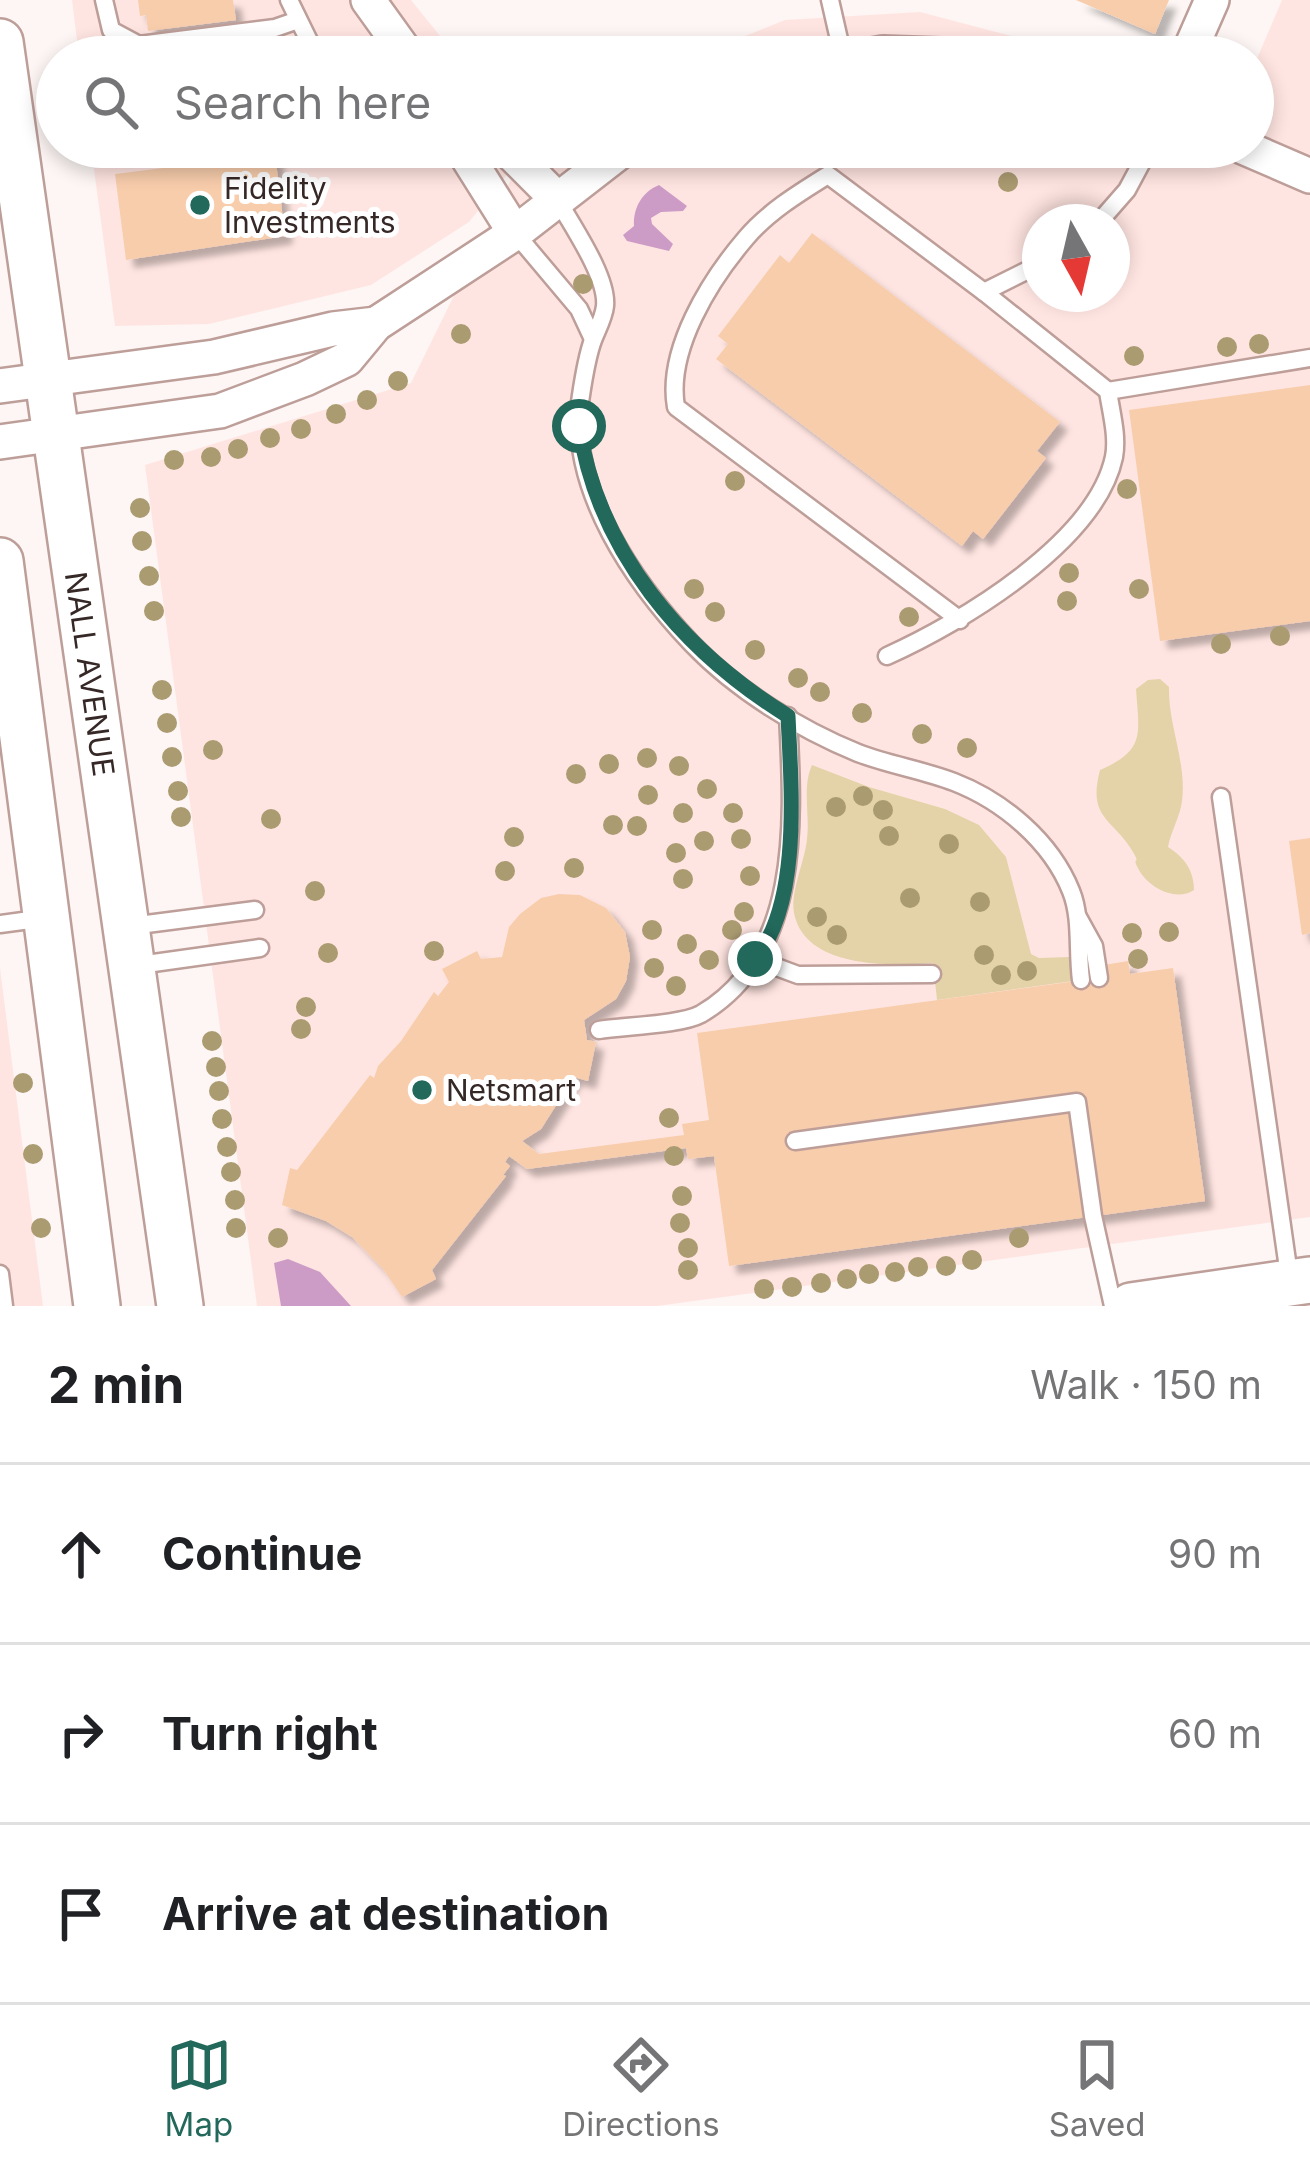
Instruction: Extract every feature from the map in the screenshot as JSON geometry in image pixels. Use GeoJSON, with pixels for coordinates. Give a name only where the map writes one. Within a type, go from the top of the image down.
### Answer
{"type":"FeatureCollection","features":[{"type":"Feature","properties":{"kind":"main road","name":"NALL AVENUE"},"geometry":{"type":"LineString","coordinates":[[0,42],[180,1306]]}},
{"type":"Feature","properties":{"kind":"main road"},"geometry":{"type":"LineString","coordinates":[[0,561],[97,1306]]}},
{"type":"Feature","properties":{"kind":"main road"},"geometry":{"type":"LineString","coordinates":[[1131,1306],[1300,1282]]}},
{"type":"Feature","properties":{"kind":"street"},"geometry":{"type":"LineString","coordinates":[[368,0],[394,36]]}},
{"type":"Feature","properties":{"kind":"street"},"geometry":{"type":"LineString","coordinates":[[1196,36],[1212,0]]}},
{"type":"Feature","properties":{"kind":"street"},"geometry":{"type":"LineString","coordinates":[[1274,160],[1310,176]]}},
{"type":"Feature","properties":{"kind":"street"},"geometry":{"type":"LineString","coordinates":[[474,168],[515,233]]}},
{"type":"Feature","properties":{"kind":"street"},"geometry":{"type":"LineString","coordinates":[[526,168],[557,199]]}},
{"type":"Feature","properties":{"kind":"street"},"geometry":{"type":"LineString","coordinates":[[0,442],[220,411],[264,398],[347,359],[376,324],[515,233],[598,168]]}},
{"type":"Feature","properties":{"kind":"street"},"geometry":{"type":"LineString","coordinates":[[0,386],[214,358],[333,329],[376,324]]}},
{"type":"Feature","properties":{"kind":"lane"},"geometry":{"type":"LineString","coordinates":[[104,0],[111,31],[118,36]]}},
{"type":"Feature","properties":{"kind":"lane"},"geometry":{"type":"LineString","coordinates":[[289,0],[306,36]]}},
{"type":"Feature","properties":{"kind":"lane"},"geometry":{"type":"LineString","coordinates":[[830,0],[838,36]]}},
{"type":"Feature","properties":{"kind":"lane"},"geometry":{"type":"LineString","coordinates":[[211,36],[275,28],[298,20]]}},
{"type":"Feature","properties":{"kind":"lane"},"geometry":{"type":"LineString","coordinates":[[1115,204],[1138,168]]}},
{"type":"Feature","properties":{"kind":"lane"},"geometry":{"type":"LineString","coordinates":[[886,656],[960,620],[1033,568],[1093,505],[1115,452],[1108,391],[828,175],[772,214],[724,267],[688,333],[673,389],[676,407],[960,620]]}},
{"type":"Feature","properties":{"kind":"lane"},"geometry":{"type":"LineString","coordinates":[[557,199],[590,259],[606,304],[593,339],[579,426],[594,493],[616,544],[692,644],[730,679],[857,752],[956,782],[987,798],[1041,842],[1072,892],[1078,917],[1094,946],[1090,979]]}},
{"type":"Feature","properties":{"kind":"lane"},"geometry":{"type":"LineString","coordinates":[[515,233],[578,309],[593,339]]}},
{"type":"Feature","properties":{"kind":"lane"},"geometry":{"type":"LineString","coordinates":[[984,292],[1022,274]]}},
{"type":"Feature","properties":{"kind":"lane"},"geometry":{"type":"LineString","coordinates":[[1108,391],[1310,358]]}},
{"type":"Feature","properties":{"kind":"lane"},"geometry":{"type":"LineString","coordinates":[[599,1030],[698,1016],[734,986],[755,959],[779,907],[793,824],[788,716]]}},
{"type":"Feature","properties":{"kind":"lane"},"geometry":{"type":"LineString","coordinates":[[1221,797],[1300,1282]]}},
{"type":"Feature","properties":{"kind":"lane"},"geometry":{"type":"LineString","coordinates":[[128,947],[255,910]]}},
{"type":"Feature","properties":{"kind":"lane"},"geometry":{"type":"LineString","coordinates":[[0,924],[46,918]]}},
{"type":"Feature","properties":{"kind":"lane"},"geometry":{"type":"LineString","coordinates":[[128,947],[260,948]]}},
{"type":"Feature","properties":{"kind":"lane"},"geometry":{"type":"LineString","coordinates":[[755,959],[798,975],[932,974]]}},
{"type":"Feature","properties":{"kind":"lane"},"geometry":{"type":"LineString","coordinates":[[795,1141],[1077,1102],[1093,1216],[1113,1306]]}},
{"type":"Feature","properties":{"kind":"lane"},"geometry":{"type":"LineString","coordinates":[[0,1274],[4,1306]]}},
{"type":"Feature","properties":{"kind":"shaded area"},"geometry":{"type":"Polygon","coordinates":[[[72,0],[411,0],[440,36],[76,36],[72,0]]]}},
{"type":"Feature","properties":{"kind":"shaded area"},"geometry":{"type":"Polygon","coordinates":[[[1282,0],[1310,0],[1310,1217],[657,1306],[257,1306],[145,465],[411,383],[517,168],[1274,168],[1274,36],[1267,36],[1282,0]]]}},
{"type":"Feature","properties":{"kind":"shaded area"},"geometry":{"type":"Polygon","coordinates":[[[920,12],[1011,36],[745,36],[785,20],[920,12]]]}},
{"type":"Feature","properties":{"kind":"shaded area"},"geometry":{"type":"Polygon","coordinates":[[[94,168],[512,168],[469,222],[371,285],[209,324],[115,326],[94,168]]]}},
{"type":"Feature","properties":{"kind":"shaded area"},"geometry":{"type":"Polygon","coordinates":[[[659,185],[687,206],[651,218],[673,244],[669,251],[627,241],[623,235],[634,226],[643,196],[659,185]]]}},
{"type":"Feature","properties":{"kind":"shaded area"},"geometry":{"type":"Polygon","coordinates":[[[1160,679],[1169,687],[1183,787],[1168,847],[1187,865],[1194,883],[1194,890],[1179,894],[1164,891],[1143,877],[1133,852],[1104,817],[1097,799],[1100,770],[1125,755],[1136,739],[1136,689],[1148,680],[1160,679]]]}},
{"type":"Feature","properties":{"kind":"shaded area"},"geometry":{"type":"Polygon","coordinates":[[[812,765],[979,825],[1006,857],[1031,954],[1069,957],[1073,981],[937,1000],[933,963],[852,960],[814,945],[801,931],[793,905],[807,839],[807,782],[812,765]]]}},
{"type":"Feature","properties":{"kind":"shaded area"},"geometry":{"type":"Polygon","coordinates":[[[0,968],[43,1306],[0,1306],[0,968]]]}},
{"type":"Feature","properties":{"kind":"shaded area"},"geometry":{"type":"Polygon","coordinates":[[[288,1259],[320,1272],[351,1306],[281,1306],[274,1263],[288,1259]]]}},
{"type":"Feature","properties":{"kind":"building"},"geometry":{"type":"Polygon","coordinates":[[[138,0],[233,0],[236,20],[148,31],[138,0]]]}},
{"type":"Feature","properties":{"kind":"building"},"geometry":{"type":"Polygon","coordinates":[[[1076,0],[1169,0],[1155,34],[1076,0]]]}},
{"type":"Feature","properties":{"kind":"building","name":"Fidelity Investments"},"geometry":{"type":"Polygon","coordinates":[[[163,168],[277,168],[285,236],[126,260],[115,174],[163,168]]]}},
{"type":"Feature","properties":{"kind":"building"},"geometry":{"type":"Polygon","coordinates":[[[812,233],[1060,422],[1037,451],[1046,458],[983,539],[973,531],[962,546],[716,359],[728,344],[718,336],[780,255],[789,263],[812,233]]]}},
{"type":"Feature","properties":{"kind":"building"},"geometry":{"type":"Polygon","coordinates":[[[1310,385],[1310,621],[1160,641],[1129,410],[1310,385]]]}},
{"type":"Feature","properties":{"kind":"building"},"geometry":{"type":"Polygon","coordinates":[[[1310,838],[1310,933],[1302,935],[1289,841],[1310,838]]]}},
{"type":"Feature","properties":{"kind":"building"},"geometry":{"type":"Polygon","coordinates":[[[580,895],[606,908],[625,932],[630,957],[626,981],[616,999],[584,1020],[587,1040],[596,1042],[588,1081],[574,1077],[541,1129],[522,1141],[539,1154],[684,1135],[682,1124],[709,1120],[697,1033],[1105,977],[1104,965],[1128,961],[1130,974],[1173,968],[1205,1201],[729,1266],[714,1156],[688,1159],[686,1148],[527,1169],[509,1156],[506,1176],[432,1270],[436,1279],[402,1297],[352,1237],[326,1221],[282,1205],[290,1168],[297,1170],[370,1075],[374,1078],[434,992],[438,996],[449,982],[442,969],[477,951],[481,959],[502,957],[509,927],[520,914],[541,898],[580,895]]]}},
{"type":"Feature","properties":{"kind":"place","name":"Fidelity Investments"},"geometry":{"type":"Point","coordinates":[200,205]}},
{"type":"Feature","properties":{"kind":"place","name":"Netsmart"},"geometry":{"type":"Point","coordinates":[422,1090]}},
{"type":"Feature","properties":{"kind":"route"},"geometry":{"type":"LineString","coordinates":[[579,426],[594,493],[616,544],[660,606],[730,679],[788,716],[793,824],[779,907],[755,959]]}}]}
